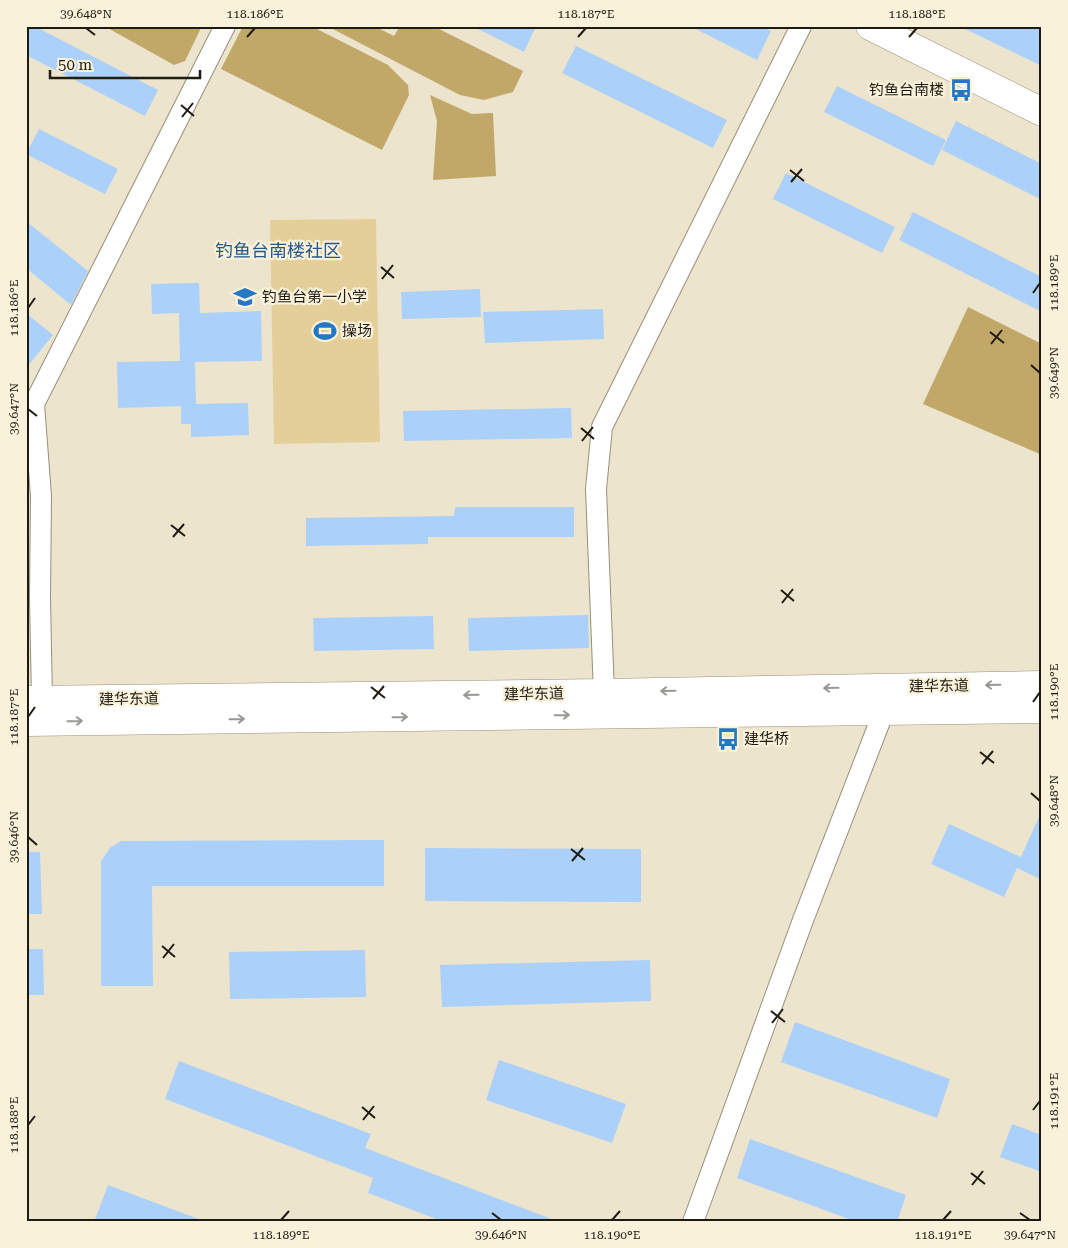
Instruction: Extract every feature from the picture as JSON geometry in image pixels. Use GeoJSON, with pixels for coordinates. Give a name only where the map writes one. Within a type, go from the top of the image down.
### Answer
{"type":"FeatureCollection","features":[{"type":"Feature","properties":{"kind":"main road"},"geometry":{"type":"LineString","coordinates":[[870,26],[1042,112]]}},
{"type":"Feature","properties":{"kind":"main road","name":"建华东道"},"geometry":{"type":"LineString","coordinates":[[34,700],[1042,685]]}},
{"type":"Feature","properties":{"kind":"main road","name":"建华东道"},"geometry":{"type":"LineString","coordinates":[[26,722],[1042,710]]}},
{"type":"Feature","properties":{"kind":"street"},"geometry":{"type":"LineString","coordinates":[[34,700],[40,598],[41,496],[34,404],[225,26]]}},
{"type":"Feature","properties":{"kind":"street"},"geometry":{"type":"LineString","coordinates":[[604,693],[596,489],[602,427],[801,26]]}},
{"type":"Feature","properties":{"kind":"street"},"geometry":{"type":"LineString","coordinates":[[693,1222],[803,920],[884,711],[901,686]]}},
{"type":"Feature","properties":{"kind":"shaded area"},"geometry":{"type":"Polygon","coordinates":[[[104,26],[202,26],[185,61],[174,65],[104,26]]]}},
{"type":"Feature","properties":{"kind":"shaded area"},"geometry":{"type":"Polygon","coordinates":[[[243,26],[311,26],[388,65],[408,85],[409,95],[382,150],[221,69],[243,26]]]}},
{"type":"Feature","properties":{"kind":"shaded area"},"geometry":{"type":"Polygon","coordinates":[[[327,26],[374,26],[394,36],[400,26],[433,26],[523,71],[513,92],[484,100],[460,95],[327,26]]]}},
{"type":"Feature","properties":{"kind":"shaded area"},"geometry":{"type":"Polygon","coordinates":[[[430,95],[472,114],[493,113],[496,176],[433,180],[437,121],[430,95]]]}},
{"type":"Feature","properties":{"kind":"shaded area","name":"操场"},"geometry":{"type":"Polygon","coordinates":[[[376,219],[380,442],[274,444],[270,220],[376,219]]]}},
{"type":"Feature","properties":{"kind":"shaded area"},"geometry":{"type":"Polygon","coordinates":[[[968,307],[1042,344],[1042,455],[923,404],[968,307]]]}},
{"type":"Feature","properties":{"kind":"building"},"geometry":{"type":"Polygon","coordinates":[[[26,26],[34,26],[158,90],[145,116],[26,55],[26,26]]]}},
{"type":"Feature","properties":{"kind":"building"},"geometry":{"type":"Polygon","coordinates":[[[472,26],[536,26],[524,52],[472,26]]]}},
{"type":"Feature","properties":{"kind":"building"},"geometry":{"type":"Polygon","coordinates":[[[690,26],[761,26],[771,31],[757,60],[690,26]]]}},
{"type":"Feature","properties":{"kind":"building"},"geometry":{"type":"Polygon","coordinates":[[[959,26],[1042,26],[1042,66],[959,26]]]}},
{"type":"Feature","properties":{"kind":"building"},"geometry":{"type":"Polygon","coordinates":[[[576,46],[727,120],[713,148],[562,73],[576,46]]]}},
{"type":"Feature","properties":{"kind":"building"},"geometry":{"type":"Polygon","coordinates":[[[837,86],[946,140],[933,166],[824,112],[837,86]]]}},
{"type":"Feature","properties":{"kind":"building"},"geometry":{"type":"Polygon","coordinates":[[[956,121],[1042,164],[1042,200],[942,150],[956,121]]]}},
{"type":"Feature","properties":{"kind":"building"},"geometry":{"type":"Polygon","coordinates":[[[39,129],[118,169],[105,194],[26,154],[39,129]]]}},
{"type":"Feature","properties":{"kind":"building"},"geometry":{"type":"Polygon","coordinates":[[[786,173],[895,227],[882,253],[773,199],[786,173]]]}},
{"type":"Feature","properties":{"kind":"building"},"geometry":{"type":"Polygon","coordinates":[[[913,212],[1042,277],[1042,312],[899,240],[913,212]]]}},
{"type":"Feature","properties":{"kind":"building"},"geometry":{"type":"Polygon","coordinates":[[[26,221],[88,271],[71,305],[26,268],[26,221]]]}},
{"type":"Feature","properties":{"kind":"building"},"geometry":{"type":"Polygon","coordinates":[[[199,283],[200,313],[261,311],[262,361],[195,362],[196,404],[248,403],[249,435],[191,437],[191,424],[181,424],[181,406],[118,408],[117,362],[180,361],[179,313],[152,314],[151,284],[199,283]]]}},
{"type":"Feature","properties":{"kind":"building"},"geometry":{"type":"Polygon","coordinates":[[[480,289],[481,317],[402,319],[401,292],[480,289]]]}},
{"type":"Feature","properties":{"kind":"building"},"geometry":{"type":"Polygon","coordinates":[[[603,309],[604,339],[485,343],[483,312],[603,309]]]}},
{"type":"Feature","properties":{"kind":"building"},"geometry":{"type":"Polygon","coordinates":[[[26,313],[53,335],[26,368],[26,313]]]}},
{"type":"Feature","properties":{"kind":"building"},"geometry":{"type":"Polygon","coordinates":[[[571,408],[572,438],[404,441],[403,411],[571,408]]]}},
{"type":"Feature","properties":{"kind":"building"},"geometry":{"type":"Polygon","coordinates":[[[455,507],[574,507],[574,537],[428,537],[428,544],[306,546],[306,518],[454,516],[455,507]]]}},
{"type":"Feature","properties":{"kind":"building"},"geometry":{"type":"Polygon","coordinates":[[[588,615],[589,648],[469,651],[468,618],[588,615]]]}},
{"type":"Feature","properties":{"kind":"building"},"geometry":{"type":"Polygon","coordinates":[[[433,616],[434,649],[314,651],[313,618],[433,616]]]}},
{"type":"Feature","properties":{"kind":"building"},"geometry":{"type":"Polygon","coordinates":[[[1042,810],[1042,880],[1017,868],[1004,897],[931,864],[949,824],[1021,857],[1042,810]]]}},
{"type":"Feature","properties":{"kind":"building"},"geometry":{"type":"Polygon","coordinates":[[[384,840],[384,886],[152,886],[153,986],[101,986],[101,861],[110,848],[121,841],[384,840]]]}},
{"type":"Feature","properties":{"kind":"building"},"geometry":{"type":"Polygon","coordinates":[[[425,848],[641,849],[641,902],[425,901],[425,848]]]}},
{"type":"Feature","properties":{"kind":"building"},"geometry":{"type":"Polygon","coordinates":[[[26,852],[40,852],[42,914],[26,914],[26,852]]]}},
{"type":"Feature","properties":{"kind":"building"},"geometry":{"type":"Polygon","coordinates":[[[26,949],[43,949],[44,995],[26,995],[26,949]]]}},
{"type":"Feature","properties":{"kind":"building"},"geometry":{"type":"Polygon","coordinates":[[[365,950],[366,997],[230,999],[229,952],[365,950]]]}},
{"type":"Feature","properties":{"kind":"building"},"geometry":{"type":"Polygon","coordinates":[[[650,960],[651,1001],[442,1007],[440,965],[650,960]]]}},
{"type":"Feature","properties":{"kind":"building"},"geometry":{"type":"Polygon","coordinates":[[[795,1022],[950,1079],[937,1118],[781,1062],[795,1022]]]}},
{"type":"Feature","properties":{"kind":"building"},"geometry":{"type":"Polygon","coordinates":[[[499,1060],[626,1104],[612,1143],[486,1100],[499,1060]]]}},
{"type":"Feature","properties":{"kind":"building"},"geometry":{"type":"Polygon","coordinates":[[[179,1061],[371,1134],[365,1148],[554,1220],[554,1222],[444,1222],[368,1193],[373,1178],[165,1099],[179,1061]]]}},
{"type":"Feature","properties":{"kind":"building"},"geometry":{"type":"Polygon","coordinates":[[[1012,1124],[1042,1135],[1042,1172],[1000,1157],[1012,1124]]]}},
{"type":"Feature","properties":{"kind":"building"},"geometry":{"type":"Polygon","coordinates":[[[750,1139],[906,1195],[897,1222],[857,1222],[737,1178],[750,1139]]]}},
{"type":"Feature","properties":{"kind":"building"},"geometry":{"type":"Polygon","coordinates":[[[108,1185],[201,1220],[201,1222],[94,1222],[108,1185]]]}},
{"type":"Feature","properties":{"kind":"place","name":"钓鱼台南楼"},"geometry":{"type":"Point","coordinates":[961,90]}},
{"type":"Feature","properties":{"kind":"place","name":"钓鱼台第一小学"},"geometry":{"type":"Point","coordinates":[245,297]}},
{"type":"Feature","properties":{"kind":"place","name":"操场"},"geometry":{"type":"Point","coordinates":[325,331]}},
{"type":"Feature","properties":{"kind":"place","name":"建华桥"},"geometry":{"type":"Point","coordinates":[728,739]}},
{"type":"Feature","properties":{"kind":"district","name":"钓鱼台南楼社区"},"geometry":{"type":"Point","coordinates":[278,250]}}]}
